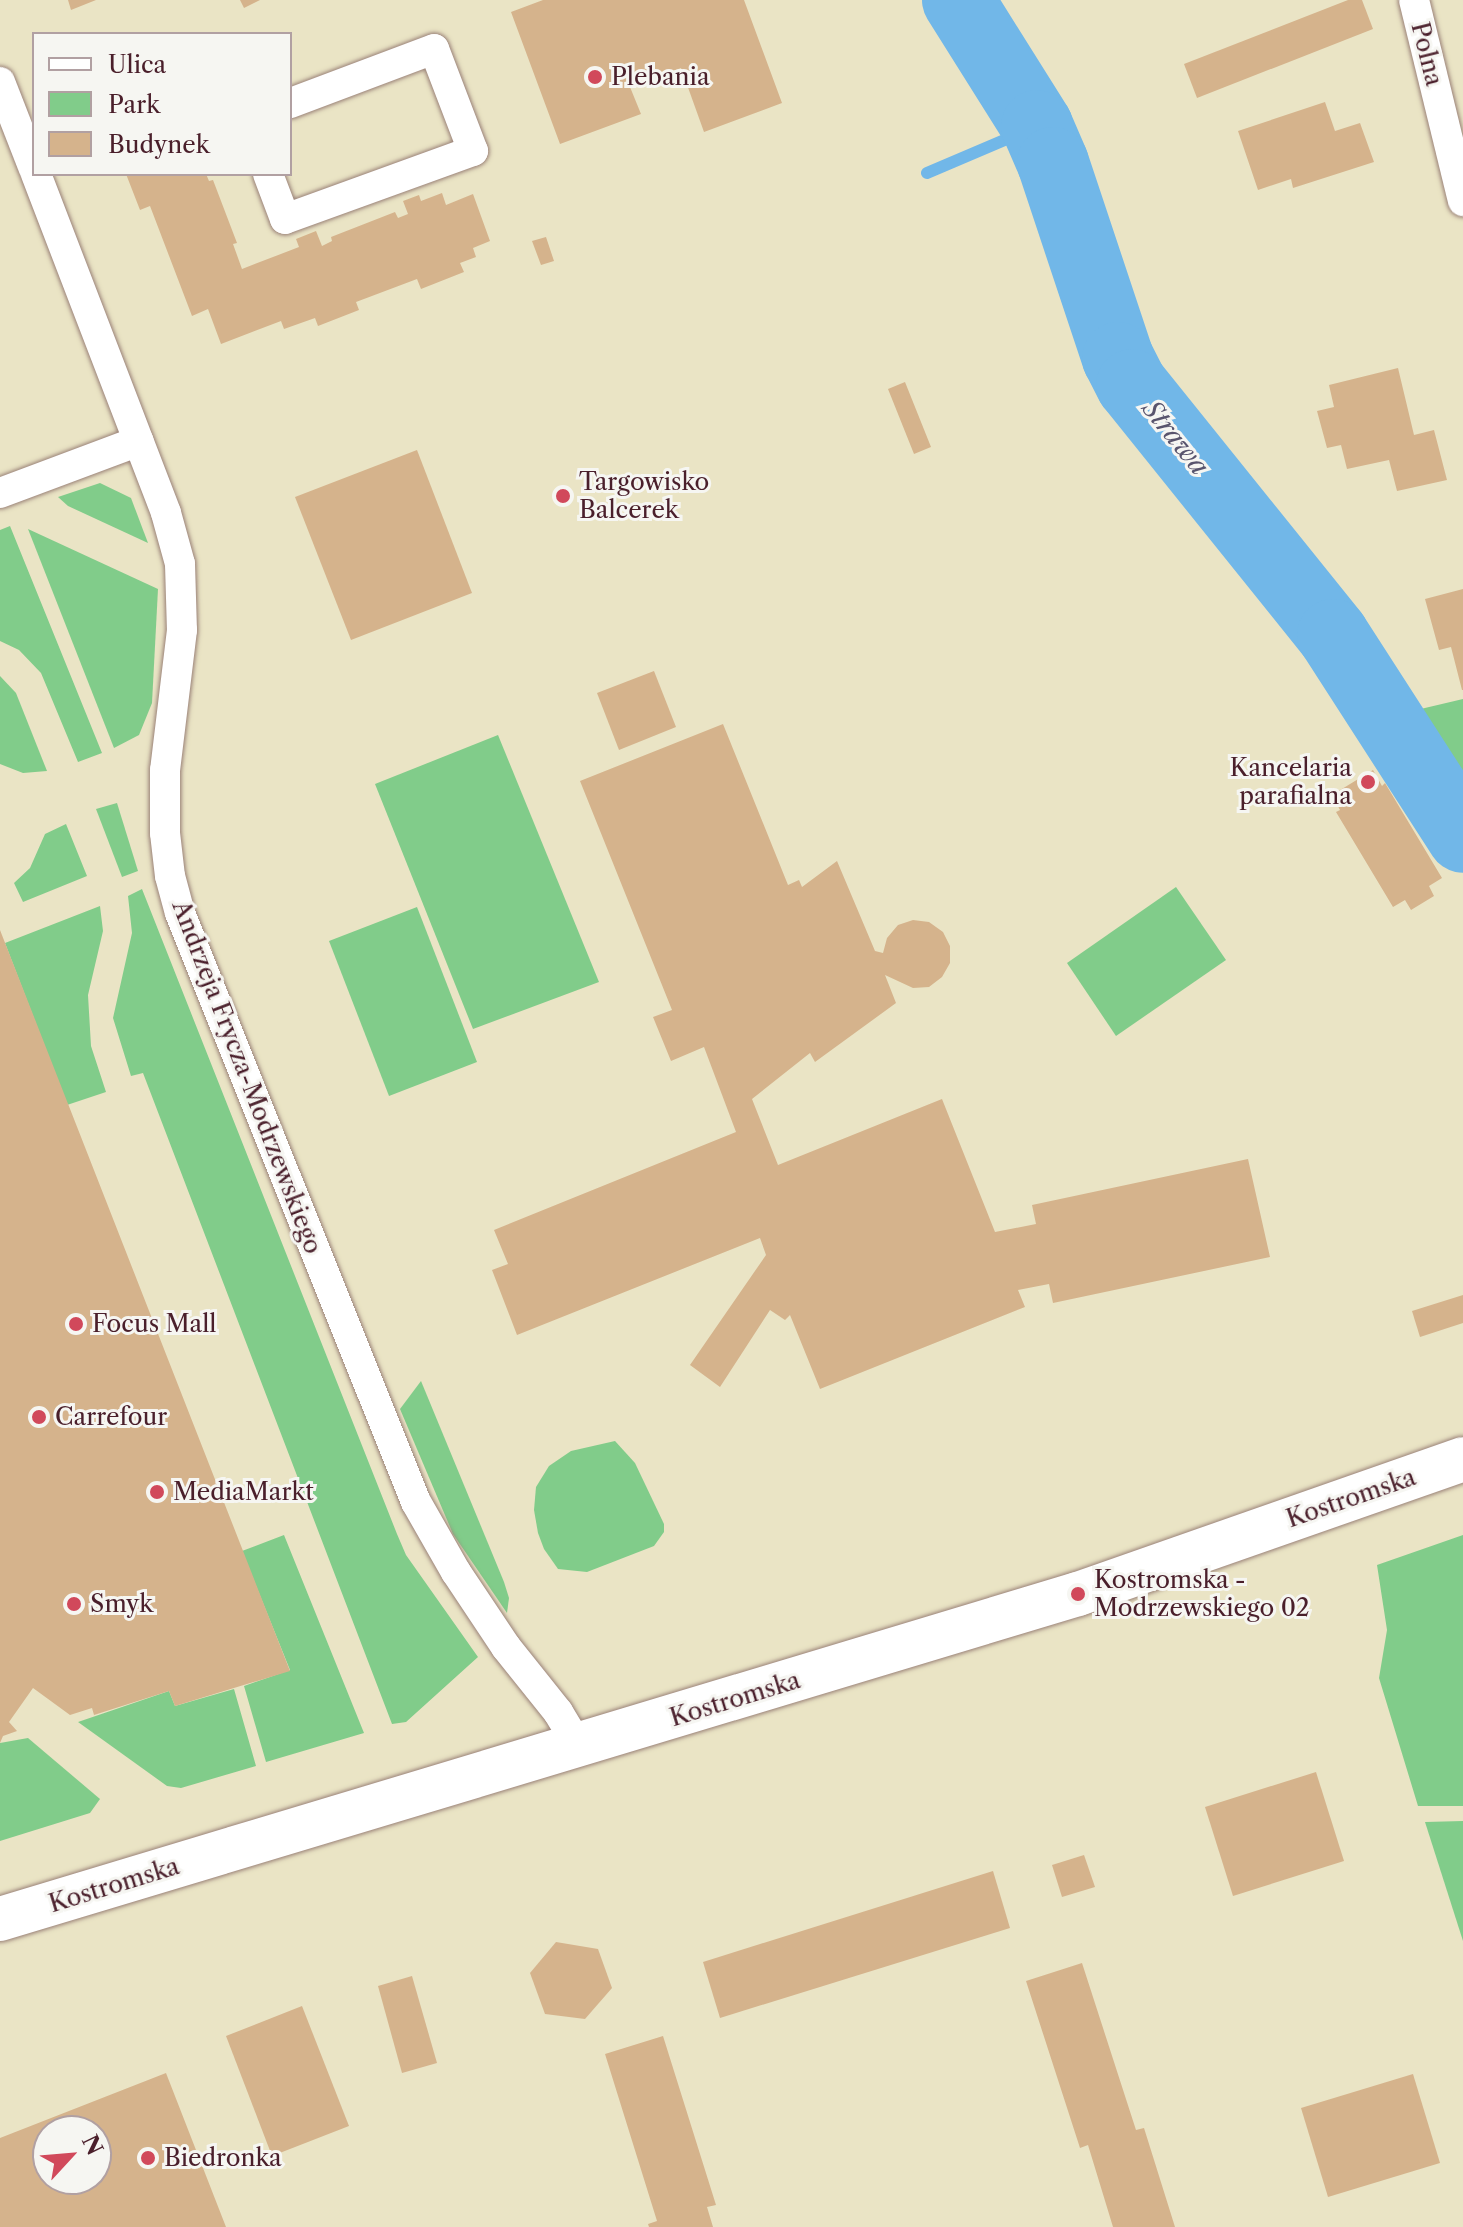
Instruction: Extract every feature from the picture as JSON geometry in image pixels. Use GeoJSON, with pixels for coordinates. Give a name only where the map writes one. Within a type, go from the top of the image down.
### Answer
{"type":"FeatureCollection","features":[{"type":"Feature","properties":{"kind":"street","name":"Polna"},"geometry":{"type":"LineString","coordinates":[[1414,0],[1463,201]]}},
{"type":"Feature","properties":{"kind":"street"},"geometry":{"type":"LineString","coordinates":[[269,176],[285,219],[473,151],[434,49],[292,102]]}},
{"type":"Feature","properties":{"kind":"street","name":"Andrzeja Frycza-Modrzewskiego"},"geometry":{"type":"LineString","coordinates":[[0,82],[28,137],[32,157]]}},
{"type":"Feature","properties":{"kind":"street","name":"Andrzeja Frycza-Modrzewskiego"},"geometry":{"type":"LineString","coordinates":[[37,176],[166,513],[180,564],[182,630],[165,770],[165,833],[170,876],[180,913],[416,1502],[456,1572],[506,1647],[558,1712],[579,1747]]}},
{"type":"Feature","properties":{"kind":"street"},"geometry":{"type":"LineString","coordinates":[[0,493],[139,441]]}},
{"type":"Feature","properties":{"kind":"street","name":"Kostromska"},"geometry":{"type":"LineString","coordinates":[[0,1919],[579,1747],[1078,1594],[1463,1459]]}},
{"type":"Feature","properties":{"kind":"green space"},"geometry":{"type":"Polygon","coordinates":[[[100,483],[131,498],[148,543],[68,506],[58,497],[100,483]]]}},
{"type":"Feature","properties":{"kind":"green space"},"geometry":{"type":"Polygon","coordinates":[[[10,526],[102,753],[78,762],[41,673],[19,650],[0,641],[0,530],[10,526]]]}},
{"type":"Feature","properties":{"kind":"green space"},"geometry":{"type":"Polygon","coordinates":[[[28,529],[158,589],[152,703],[139,735],[114,748],[28,529]]]}},
{"type":"Feature","properties":{"kind":"green space"},"geometry":{"type":"Polygon","coordinates":[[[0,676],[16,693],[47,771],[23,773],[0,764],[0,676]]]}},
{"type":"Feature","properties":{"kind":"green space"},"geometry":{"type":"Polygon","coordinates":[[[1463,699],[1463,805],[1408,712],[1463,699]]]}},
{"type":"Feature","properties":{"kind":"green space"},"geometry":{"type":"Polygon","coordinates":[[[498,735],[599,982],[473,1029],[375,784],[498,735]]]}},
{"type":"Feature","properties":{"kind":"green space"},"geometry":{"type":"Polygon","coordinates":[[[117,803],[138,871],[122,877],[96,809],[117,803]]]}},
{"type":"Feature","properties":{"kind":"green space"},"geometry":{"type":"Polygon","coordinates":[[[66,824],[87,876],[23,902],[14,883],[30,868],[45,834],[66,824]]]}},
{"type":"Feature","properties":{"kind":"green space"},"geometry":{"type":"Polygon","coordinates":[[[1176,887],[1226,960],[1116,1036],[1067,963],[1176,887]]]}},
{"type":"Feature","properties":{"kind":"green space"},"geometry":{"type":"Polygon","coordinates":[[[142,889],[406,1555],[478,1657],[406,1722],[392,1724],[143,1073],[131,1076],[113,1018],[132,933],[128,896],[142,889]]]}},
{"type":"Feature","properties":{"kind":"green space"},"geometry":{"type":"Polygon","coordinates":[[[100,906],[103,931],[88,995],[91,1046],[106,1092],[67,1105],[5,943],[100,906]]]}},
{"type":"Feature","properties":{"kind":"green space"},"geometry":{"type":"Polygon","coordinates":[[[417,907],[477,1062],[389,1096],[329,941],[417,907]]]}},
{"type":"Feature","properties":{"kind":"green space"},"geometry":{"type":"Polygon","coordinates":[[[421,1381],[504,1582],[509,1598],[507,1613],[453,1534],[400,1409],[421,1381]]]}},
{"type":"Feature","properties":{"kind":"green space"},"geometry":{"type":"Polygon","coordinates":[[[615,1441],[635,1463],[664,1524],[664,1532],[654,1546],[587,1572],[558,1569],[544,1549],[538,1533],[534,1510],[536,1487],[549,1466],[571,1451],[615,1441]]]}},
{"type":"Feature","properties":{"kind":"green space"},"geometry":{"type":"Polygon","coordinates":[[[284,1535],[364,1733],[266,1762],[244,1686],[290,1670],[242,1551],[284,1535]]]}},
{"type":"Feature","properties":{"kind":"green space"},"geometry":{"type":"Polygon","coordinates":[[[1463,1535],[1463,1806],[1418,1806],[1379,1678],[1387,1630],[1377,1565],[1463,1535]]]}},
{"type":"Feature","properties":{"kind":"green space"},"geometry":{"type":"Polygon","coordinates":[[[234,1689],[256,1766],[181,1788],[167,1786],[78,1722],[169,1691],[175,1706],[234,1689]]]}},
{"type":"Feature","properties":{"kind":"green space"},"geometry":{"type":"Polygon","coordinates":[[[28,1738],[100,1799],[90,1813],[0,1841],[0,1743],[28,1738]]]}},
{"type":"Feature","properties":{"kind":"green space"},"geometry":{"type":"Polygon","coordinates":[[[1463,1821],[1463,1941],[1425,1822],[1463,1821]]]}},
{"type":"Feature","properties":{"kind":"building"},"geometry":{"type":"Polygon","coordinates":[[[68,0],[96,0],[71,10],[68,0]]]}},
{"type":"Feature","properties":{"kind":"building"},"geometry":{"type":"Polygon","coordinates":[[[240,0],[260,0],[244,8],[240,0]]]}},
{"type":"Feature","properties":{"kind":"building"},"geometry":{"type":"Polygon","coordinates":[[[543,0],[744,0],[782,103],[704,132],[681,68],[630,87],[641,114],[560,144],[511,12],[543,0]]]}},
{"type":"Feature","properties":{"kind":"building"},"geometry":{"type":"Polygon","coordinates":[[[1348,0],[1362,0],[1373,29],[1197,98],[1184,64],[1348,0]]]}},
{"type":"Feature","properties":{"kind":"building"},"geometry":{"type":"Polygon","coordinates":[[[1325,102],[1335,131],[1360,123],[1374,162],[1293,188],[1291,179],[1258,190],[1238,131],[1325,102]]]}},
{"type":"Feature","properties":{"kind":"building"},"geometry":{"type":"Polygon","coordinates":[[[127,176],[207,176],[209,181],[213,180],[237,243],[233,244],[242,269],[299,247],[296,239],[316,231],[322,246],[332,241],[331,237],[395,212],[398,218],[408,214],[403,201],[419,195],[421,201],[442,193],[446,205],[473,194],[490,241],[473,248],[476,257],[460,263],[464,272],[421,289],[417,279],[356,302],[359,310],[318,326],[315,318],[284,329],[281,321],[221,344],[208,309],[192,316],[150,206],[140,210],[127,176]]]}},
{"type":"Feature","properties":{"kind":"building"},"geometry":{"type":"Polygon","coordinates":[[[546,237],[554,261],[541,265],[532,241],[546,237]]]}},
{"type":"Feature","properties":{"kind":"building"},"geometry":{"type":"Polygon","coordinates":[[[1398,368],[1414,435],[1434,430],[1447,480],[1397,491],[1389,460],[1347,469],[1341,445],[1327,448],[1317,411],[1334,407],[1329,385],[1398,368]]]}},
{"type":"Feature","properties":{"kind":"building"},"geometry":{"type":"Polygon","coordinates":[[[905,382],[931,447],[914,454],[888,389],[905,382]]]}},
{"type":"Feature","properties":{"kind":"building"},"geometry":{"type":"Polygon","coordinates":[[[417,450],[472,593],[351,640],[295,497],[417,450]]]}},
{"type":"Feature","properties":{"kind":"building"},"geometry":{"type":"Polygon","coordinates":[[[1463,589],[1462,690],[1451,647],[1439,650],[1425,599],[1463,589]]]}},
{"type":"Feature","properties":{"kind":"building"},"geometry":{"type":"Polygon","coordinates":[[[654,671],[676,727],[619,750],[597,693],[654,671]]]}},
{"type":"Feature","properties":{"kind":"building"},"geometry":{"type":"Polygon","coordinates":[[[723,724],[788,885],[799,880],[802,887],[837,861],[875,951],[883,953],[887,938],[898,925],[913,920],[929,922],[943,932],[950,946],[950,963],[942,977],[929,987],[913,988],[885,975],[896,1003],[815,1062],[810,1053],[752,1099],[778,1165],[942,1099],[995,1232],[1036,1224],[1032,1205],[1248,1159],[1270,1257],[1053,1303],[1049,1284],[1018,1290],[1025,1307],[820,1389],[790,1315],[785,1320],[770,1310],[720,1387],[690,1365],[766,1255],[760,1238],[517,1335],[492,1270],[508,1264],[494,1230],[736,1132],[704,1047],[671,1061],[653,1017],[672,1010],[580,781],[723,724]]]}},
{"type":"Feature","properties":{"kind":"building"},"geometry":{"type":"Polygon","coordinates":[[[1373,770],[1382,786],[1385,783],[1442,878],[1429,886],[1434,896],[1411,910],[1405,900],[1393,907],[1336,812],[1340,810],[1332,795],[1373,770]]]}},
{"type":"Feature","properties":{"kind":"building","name":"Focus Mall"},"geometry":{"type":"Polygon","coordinates":[[[0,930],[290,1671],[175,1706],[169,1691],[94,1715],[92,1708],[70,1715],[33,1688],[9,1722],[17,1731],[3,1736],[0,1743],[0,930]]]}},
{"type":"Feature","properties":{"kind":"building"},"geometry":{"type":"Polygon","coordinates":[[[1463,1295],[1463,1323],[1420,1337],[1412,1311],[1463,1295]]]}},
{"type":"Feature","properties":{"kind":"building"},"geometry":{"type":"Polygon","coordinates":[[[1316,1772],[1344,1861],[1233,1896],[1205,1807],[1316,1772]]]}},
{"type":"Feature","properties":{"kind":"building"},"geometry":{"type":"Polygon","coordinates":[[[1084,1855],[1095,1887],[1062,1897],[1052,1865],[1084,1855]]]}},
{"type":"Feature","properties":{"kind":"building"},"geometry":{"type":"Polygon","coordinates":[[[993,1871],[1010,1928],[720,2018],[703,1962],[993,1871]]]}},
{"type":"Feature","properties":{"kind":"building"},"geometry":{"type":"Polygon","coordinates":[[[556,1942],[598,1949],[612,1988],[585,2019],[545,2014],[530,1973],[556,1942]]]}},
{"type":"Feature","properties":{"kind":"building"},"geometry":{"type":"Polygon","coordinates":[[[1082,1963],[1136,2130],[1144,2128],[1175,2227],[1113,2227],[1088,2145],[1080,2148],[1026,1981],[1082,1963]]]}},
{"type":"Feature","properties":{"kind":"building"},"geometry":{"type":"Polygon","coordinates":[[[412,1976],[437,2063],[402,2073],[378,1986],[412,1976]]]}},
{"type":"Feature","properties":{"kind":"building"},"geometry":{"type":"Polygon","coordinates":[[[302,2006],[349,2126],[272,2156],[226,2036],[302,2006]]]}},
{"type":"Feature","properties":{"kind":"building"},"geometry":{"type":"Polygon","coordinates":[[[663,2036],[716,2205],[707,2207],[713,2227],[649,2227],[648,2224],[657,2221],[605,2054],[663,2036]]]}},
{"type":"Feature","properties":{"kind":"building","name":"Biedronka"},"geometry":{"type":"Polygon","coordinates":[[[166,2073],[226,2227],[0,2227],[0,2138],[32,2125],[32,2195],[112,2195],[112,2115],[59,2115],[166,2073]]]}},
{"type":"Feature","properties":{"kind":"building"},"geometry":{"type":"Polygon","coordinates":[[[1413,2074],[1440,2163],[1328,2197],[1301,2108],[1413,2074]]]}},
{"type":"Feature","properties":{"kind":"waterway","name":"Strawa"},"geometry":{"type":"LineString","coordinates":[[958,0],[1037,126],[1053,163],[1118,358],[1132,385],[1333,635],[1463,837]]}},
{"type":"Feature","properties":{"kind":"waterway"},"geometry":{"type":"LineString","coordinates":[[927,173],[1037,126]]}},
{"type":"Feature","properties":{"kind":"place","name":"Plebania"},"geometry":{"type":"Point","coordinates":[595,77]}},
{"type":"Feature","properties":{"kind":"place","name":"Targowisko Balcerek"},"geometry":{"type":"Point","coordinates":[563,496]}},
{"type":"Feature","properties":{"kind":"place","name":"Kancelaria parafialna"},"geometry":{"type":"Point","coordinates":[1368,782]}},
{"type":"Feature","properties":{"kind":"place","name":"Focus Mall"},"geometry":{"type":"Point","coordinates":[76,1324]}},
{"type":"Feature","properties":{"kind":"place","name":"Carrefour"},"geometry":{"type":"Point","coordinates":[39,1417]}},
{"type":"Feature","properties":{"kind":"place","name":"MediaMarkt"},"geometry":{"type":"Point","coordinates":[157,1492]}},
{"type":"Feature","properties":{"kind":"place","name":"Kostromska - Modrzewskiego 02"},"geometry":{"type":"Point","coordinates":[1078,1594]}},
{"type":"Feature","properties":{"kind":"place","name":"Smyk"},"geometry":{"type":"Point","coordinates":[74,1604]}},
{"type":"Feature","properties":{"kind":"place","name":"Biedronka"},"geometry":{"type":"Point","coordinates":[148,2158]}}]}
